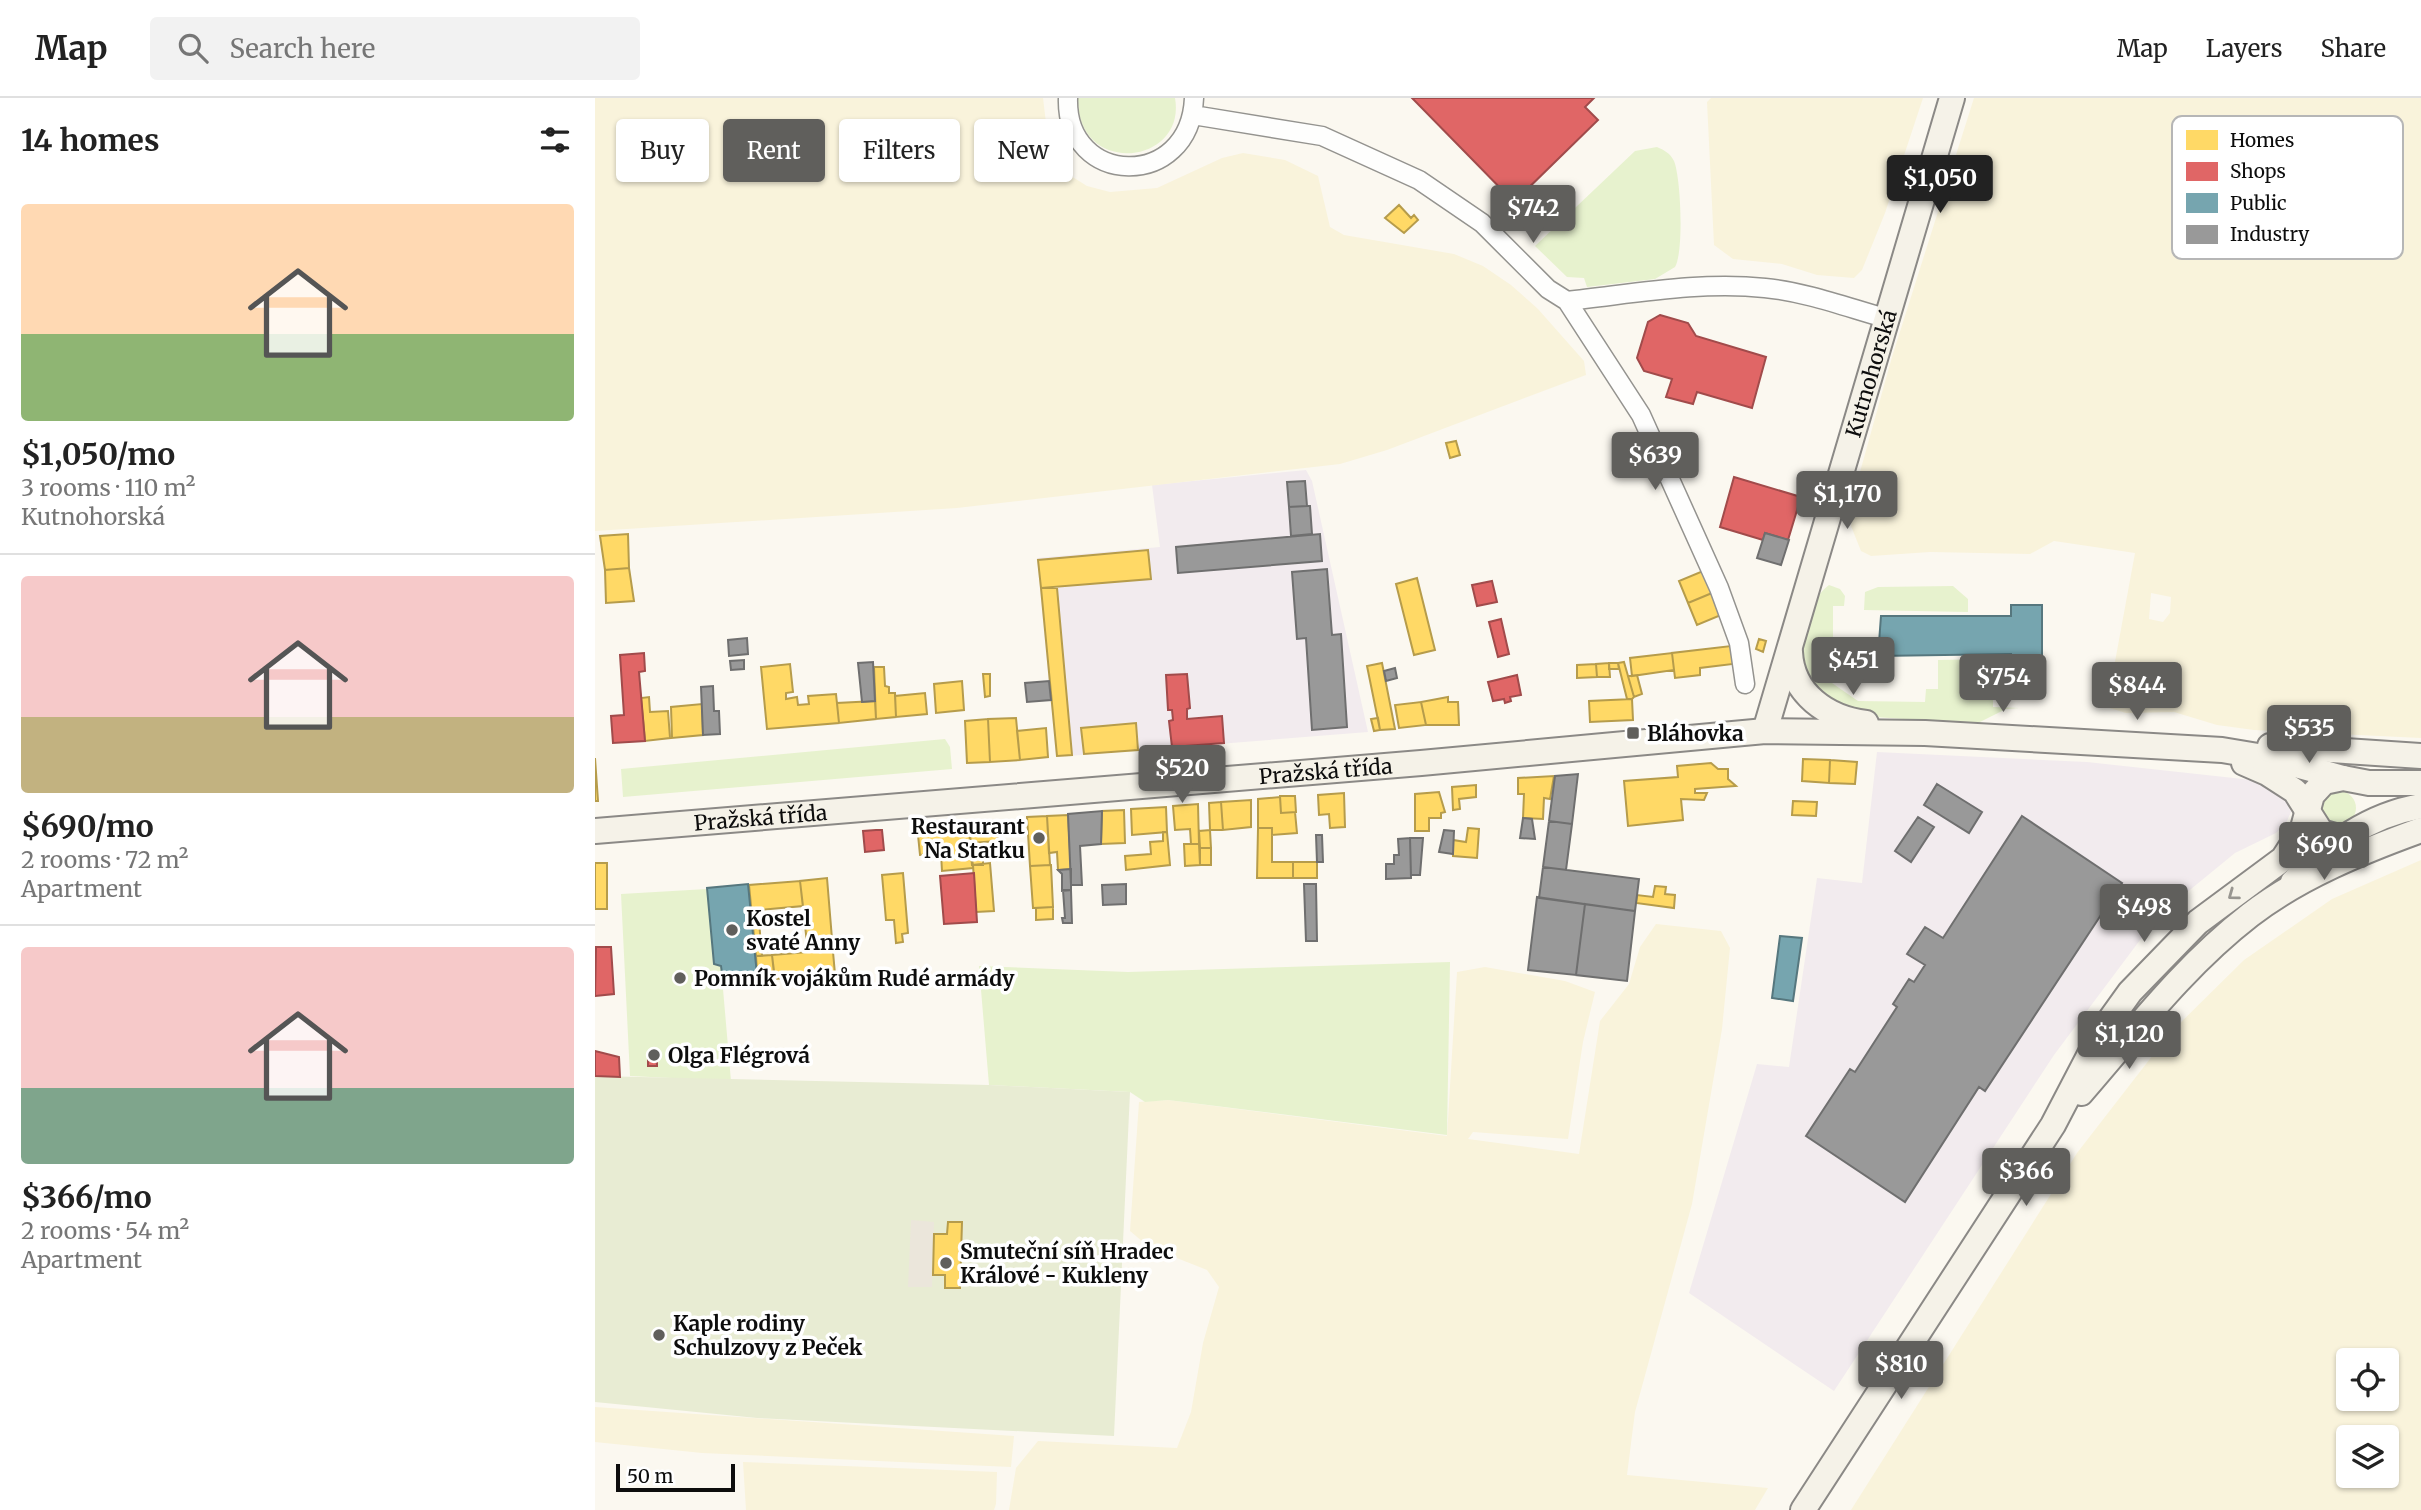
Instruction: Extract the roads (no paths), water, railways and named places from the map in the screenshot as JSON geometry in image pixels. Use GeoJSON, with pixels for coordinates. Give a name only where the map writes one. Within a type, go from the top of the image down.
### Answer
{"type":"FeatureCollection","features":[{"type":"Feature","properties":{"kind":"main road","name":"Kutnohorská"},"geometry":{"type":"LineString","coordinates":[[1765,731],[1952,98]]}},
{"type":"Feature","properties":{"kind":"main road"},"geometry":{"type":"LineString","coordinates":[[1793,635],[1790,654],[1793,674],[1804,692],[1820,707],[1856,722],[1925,733],[2193,748],[2270,758],[2348,779],[2367,795],[2369,804],[2365,824]]}},
{"type":"Feature","properties":{"kind":"main road","name":"Pražská třída"},"geometry":{"type":"LineString","coordinates":[[595,831],[1421,763],[1765,731],[1925,733]]}},
{"type":"Feature","properties":{"kind":"main road"},"geometry":{"type":"LineString","coordinates":[[2193,748],[2260,746],[2421,756]]}},
{"type":"Feature","properties":{"kind":"main road"},"geometry":{"type":"LineString","coordinates":[[2193,748],[2267,773],[2295,792],[2321,832],[2342,838]]}},
{"type":"Feature","properties":{"kind":"main road"},"geometry":{"type":"LineString","coordinates":[[1803,1510],[2053,1125],[2102,1031],[2130,992],[2198,922],[2283,859],[2295,845],[2317,787],[2333,778],[2421,783]]}},
{"type":"Feature","properties":{"kind":"main road"},"geometry":{"type":"LineString","coordinates":[[2053,1125],[2182,976],[2250,915],[2281,893],[2325,848],[2351,836],[2365,824],[2388,814],[2421,806]]}},
{"type":"Feature","properties":{"kind":"main road"},"geometry":{"type":"LineString","coordinates":[[2281,893],[2421,830]]}},
{"type":"Feature","properties":{"kind":"street"},"geometry":{"type":"LineString","coordinates":[[1067,98],[1067,111],[1073,131],[1084,147],[1100,159],[1119,166],[1139,167],[1158,161],[1174,150],[1186,134],[1193,106],[1322,136],[1419,180],[1482,223],[1548,289],[1567,301],[1641,415],[1719,587],[1739,643],[1745,684]]}},
{"type":"Feature","properties":{"kind":"street"},"geometry":{"type":"LineString","coordinates":[[1567,301],[1633,290],[1744,286],[1787,291],[1885,318]]}},
{"type":"Feature","properties":{"kind":"place","name":"Bláhovka"},"geometry":{"type":"Point","coordinates":[1633,733]}},
{"type":"Feature","properties":{"kind":"place","name":"Restaurant Na Statku"},"geometry":{"type":"Point","coordinates":[1039,838]}},
{"type":"Feature","properties":{"kind":"place","name":"Kostel svaté Anny"},"geometry":{"type":"Point","coordinates":[732,930]}},
{"type":"Feature","properties":{"kind":"place","name":"Pomník vojákům Rudé armády"},"geometry":{"type":"Point","coordinates":[680,978]}},
{"type":"Feature","properties":{"kind":"place","name":"Olga Flégrová"},"geometry":{"type":"Point","coordinates":[654,1055]}},
{"type":"Feature","properties":{"kind":"place","name":"Smuteční síň Hradec Králové - Kukleny"},"geometry":{"type":"Point","coordinates":[946,1263]}},
{"type":"Feature","properties":{"kind":"place","name":"Kaple rodiny Schulzovy z Peček"},"geometry":{"type":"Point","coordinates":[659,1335]}}]}
